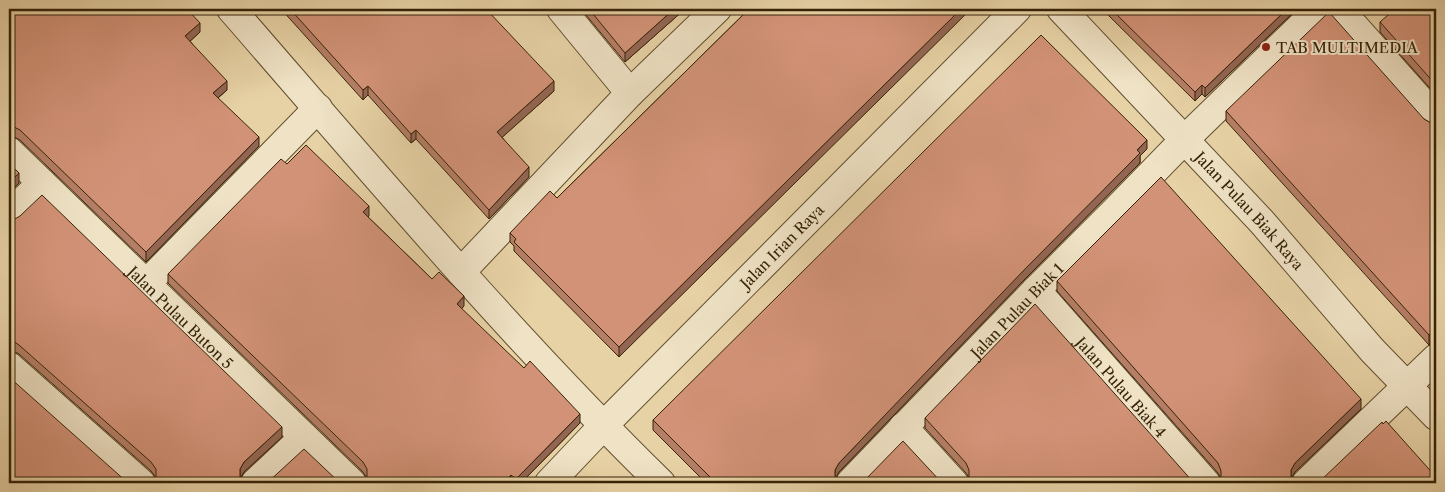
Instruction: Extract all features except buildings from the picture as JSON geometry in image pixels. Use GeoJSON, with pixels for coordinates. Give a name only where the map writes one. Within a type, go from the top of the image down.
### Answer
{"type":"FeatureCollection","features":[{"type":"Feature","properties":{"kind":"street"},"geometry":{"type":"LineString","coordinates":[[231,9],[461,272],[603,426],[661,483]]}},
{"type":"Feature","properties":{"kind":"street"},"geometry":{"type":"LineString","coordinates":[[561,9],[630,93]]}},
{"type":"Feature","properties":{"kind":"street"},"geometry":{"type":"LineString","coordinates":[[461,272],[630,93],[717,9]]}},
{"type":"Feature","properties":{"kind":"street","name":"Jalan Irian Raya"},"geometry":{"type":"LineString","coordinates":[[548,483],[1017,9]]}},
{"type":"Feature","properties":{"kind":"street","name":"Jalan Pulau Biak Raya"},"geometry":{"type":"LineString","coordinates":[[1061,9],[1262,222],[1372,350],[1436,416]]}},
{"type":"Feature","properties":{"kind":"street","name":"Jalan Pulau Biak 1"},"geometry":{"type":"LineString","coordinates":[[850,483],[1185,139],[1319,9]]}},
{"type":"Feature","properties":{"kind":"street"},"geometry":{"type":"LineString","coordinates":[[1339,9],[1436,118]]}},
{"type":"Feature","properties":{"kind":"street"},"geometry":{"type":"LineString","coordinates":[[146,284],[318,108]]}},
{"type":"Feature","properties":{"kind":"street","name":"Jalan Pulau Buton 5"},"geometry":{"type":"LineString","coordinates":[[9,151],[352,483]]}},
{"type":"Feature","properties":{"kind":"street"},"geometry":{"type":"LineString","coordinates":[[9,214],[42,183]]}},
{"type":"Feature","properties":{"kind":"street","name":"Jalan Pulau Biak 4"},"geometry":{"type":"LineString","coordinates":[[1036,290],[1206,483]]}},
{"type":"Feature","properties":{"kind":"street"},"geometry":{"type":"LineString","coordinates":[[1306,483],[1436,358]]}},
{"type":"Feature","properties":{"kind":"street"},"geometry":{"type":"LineString","coordinates":[[9,366],[140,483]]}},
{"type":"Feature","properties":{"kind":"street"},"geometry":{"type":"LineString","coordinates":[[904,427],[954,483]]}},
{"type":"Feature","properties":{"kind":"street"},"geometry":{"type":"LineString","coordinates":[[255,483],[304,437]]}},
{"type":"Feature","properties":{"kind":"place","name":"TAB MULTIMEDIA"},"geometry":{"type":"Point","coordinates":[1266,47]}}]}
